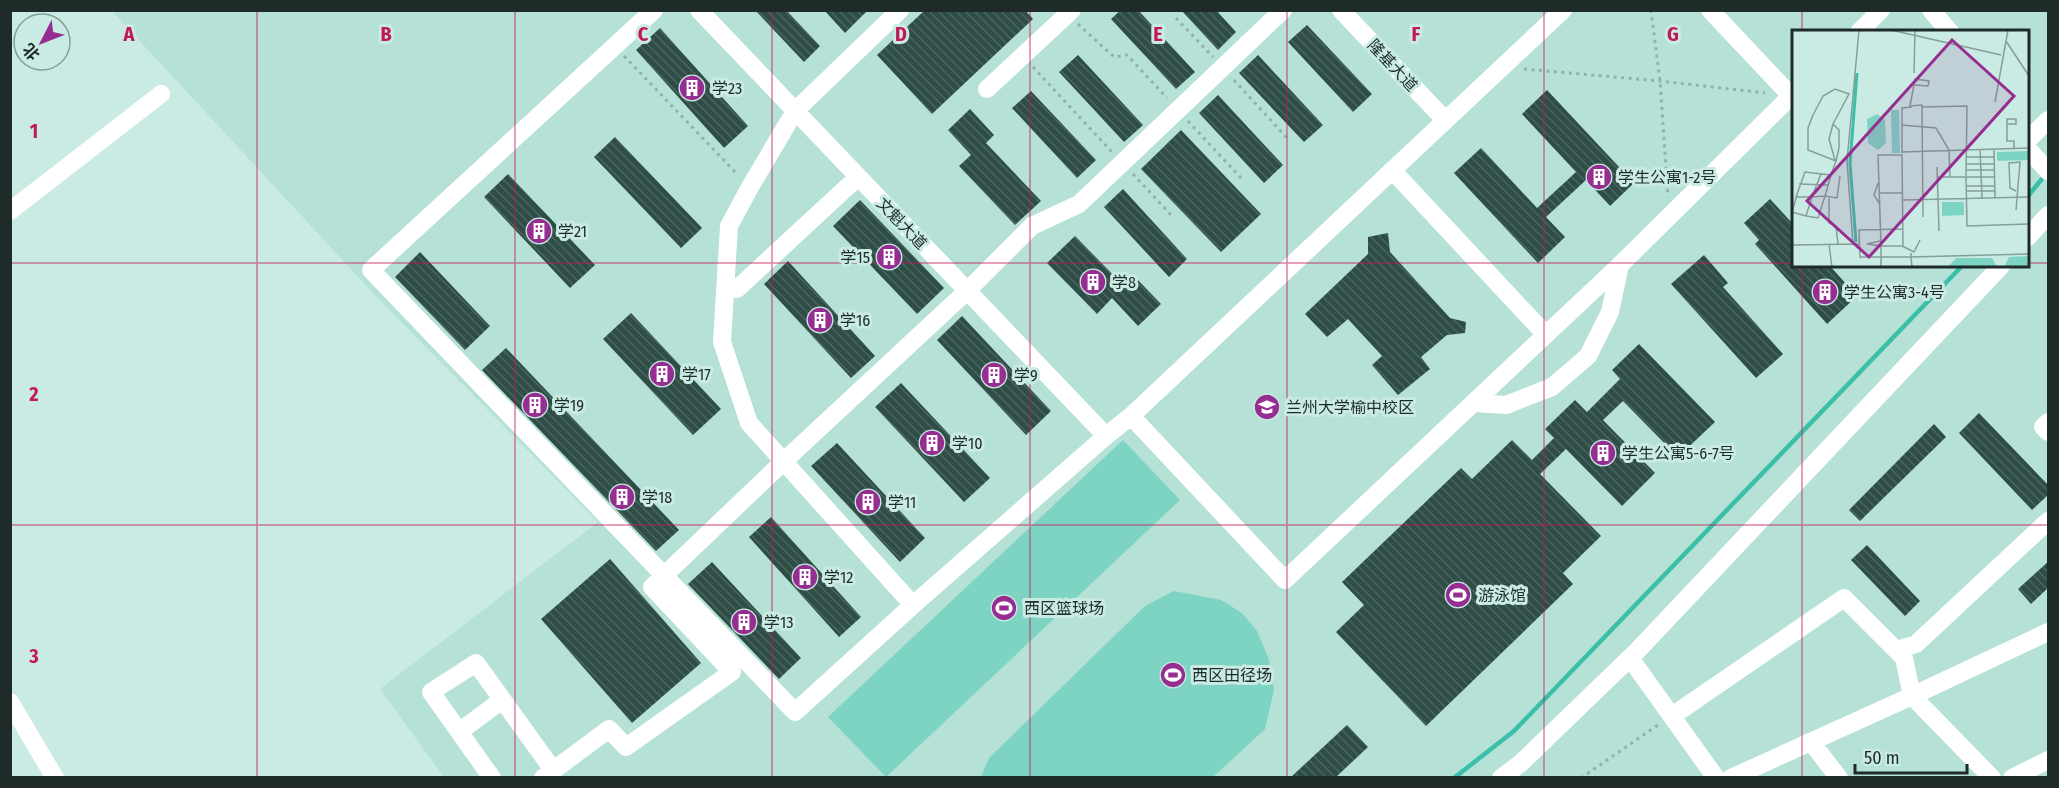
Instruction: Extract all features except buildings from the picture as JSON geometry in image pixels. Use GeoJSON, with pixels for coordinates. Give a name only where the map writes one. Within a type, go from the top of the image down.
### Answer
{"type":"FeatureCollection","features":[{"type":"Feature","properties":{"kind":"street"},"geometry":{"type":"LineString","coordinates":[[654,10],[371,270],[795,712],[1131,416],[1563,10]]}},
{"type":"Feature","properties":{"kind":"street","name":"文魁大道"},"geometry":{"type":"LineString","coordinates":[[699,10],[1106,436]]}},
{"type":"Feature","properties":{"kind":"street"},"geometry":{"type":"LineString","coordinates":[[900,10],[795,111],[729,226],[723,342],[749,423],[914,605]]}},
{"type":"Feature","properties":{"kind":"street"},"geometry":{"type":"LineString","coordinates":[[492,777],[431,692],[476,663],[548,774],[609,729],[626,747],[732,672],[652,587],[968,291],[1032,226],[1079,204],[1283,10]]}},
{"type":"Feature","properties":{"kind":"street","name":"隆基大道"},"geometry":{"type":"LineString","coordinates":[[1341,10],[1445,120]]}},
{"type":"Feature","properties":{"kind":"street"},"geometry":{"type":"LineString","coordinates":[[1710,10],[1792,95]]}},
{"type":"Feature","properties":{"kind":"street"},"geometry":{"type":"LineString","coordinates":[[1931,10],[1948,30]]}},
{"type":"Feature","properties":{"kind":"street"},"geometry":{"type":"LineString","coordinates":[[987,89],[1062,14]]}},
{"type":"Feature","properties":{"kind":"street"},"geometry":{"type":"LineString","coordinates":[[1862,30],[1879,20]]}},
{"type":"Feature","properties":{"kind":"street"},"geometry":{"type":"LineString","coordinates":[[10,211],[161,94]]}},
{"type":"Feature","properties":{"kind":"street"},"geometry":{"type":"LineString","coordinates":[[1131,416],[1285,580],[1620,266],[1792,97]]}},
{"type":"Feature","properties":{"kind":"street"},"geometry":{"type":"LineString","coordinates":[[2029,139],[2049,120]]}},
{"type":"Feature","properties":{"kind":"street"},"geometry":{"type":"LineString","coordinates":[[2029,150],[2049,171]]}},
{"type":"Feature","properties":{"kind":"street"},"geometry":{"type":"LineString","coordinates":[[1392,170],[1545,335]]}},
{"type":"Feature","properties":{"kind":"street"},"geometry":{"type":"LineString","coordinates":[[726,286],[737,289],[858,177]]}},
{"type":"Feature","properties":{"kind":"street"},"geometry":{"type":"LineString","coordinates":[[2029,236],[2049,215]]}},
{"type":"Feature","properties":{"kind":"street"},"geometry":{"type":"LineString","coordinates":[[1474,403],[1506,405],[1552,387],[1588,356],[1611,312],[1620,266]]}},
{"type":"Feature","properties":{"kind":"street"},"geometry":{"type":"LineString","coordinates":[[1502,777],[1521,763],[1630,658],[2000,267]]}},
{"type":"Feature","properties":{"kind":"street"},"geometry":{"type":"LineString","coordinates":[[2049,422],[2043,427],[2049,432]]}},
{"type":"Feature","properties":{"kind":"street"},"geometry":{"type":"LineString","coordinates":[[1896,650],[1916,644],[2049,521]]}},
{"type":"Feature","properties":{"kind":"street"},"geometry":{"type":"LineString","coordinates":[[1672,716],[1844,598],[1904,658],[1912,696],[1992,777]]}},
{"type":"Feature","properties":{"kind":"street"},"geometry":{"type":"LineString","coordinates":[[1731,777],[2049,632]]}},
{"type":"Feature","properties":{"kind":"street"},"geometry":{"type":"LineString","coordinates":[[1630,658],[1716,777]]}},
{"type":"Feature","properties":{"kind":"street"},"geometry":{"type":"LineString","coordinates":[[459,732],[502,700]]}},
{"type":"Feature","properties":{"kind":"street"},"geometry":{"type":"LineString","coordinates":[[10,702],[55,777]]}},
{"type":"Feature","properties":{"kind":"street"},"geometry":{"type":"LineString","coordinates":[[1810,741],[1839,777]]}},
{"type":"Feature","properties":{"kind":"street"},"geometry":{"type":"LineString","coordinates":[[2012,777],[2049,760]]}},
{"type":"Feature","properties":{"kind":"path"},"geometry":{"type":"LineString","coordinates":[[1651,10],[1660,81],[1669,217]]}},
{"type":"Feature","properties":{"kind":"path"},"geometry":{"type":"LineString","coordinates":[[1062,14],[1114,57],[1127,55],[1242,179]]}},
{"type":"Feature","properties":{"kind":"path"},"geometry":{"type":"LineString","coordinates":[[615,46],[750,187]]}},
{"type":"Feature","properties":{"kind":"path"},"geometry":{"type":"LineString","coordinates":[[1031,65],[1173,217]]}},
{"type":"Feature","properties":{"kind":"path"},"geometry":{"type":"LineString","coordinates":[[1503,67],[1792,96]]}},
{"type":"Feature","properties":{"kind":"path"},"geometry":{"type":"LineString","coordinates":[[1581,777],[1672,716]]}},
{"type":"Feature","properties":{"kind":"shaded area","name":"兰州大学榆中校区"},"geometry":{"type":"Polygon","coordinates":[[[112,11],[2048,11],[2048,777],[444,777],[380,689],[598,522],[373,293],[112,11]]]}},
{"type":"Feature","properties":{"kind":"green space","name":"西区篮球场"},"geometry":{"type":"Polygon","coordinates":[[[1123,440],[1180,500],[886,777],[828,717],[1123,440]]]}},
{"type":"Feature","properties":{"kind":"green space","name":"西区田径场"},"geometry":{"type":"Polygon","coordinates":[[[1174,591],[1221,600],[1242,613],[1257,631],[1269,660],[1274,690],[1265,729],[1213,777],[981,777],[989,758],[1145,606],[1174,591]]]}},
{"type":"Feature","properties":{"kind":"waterway"},"geometry":{"type":"LineString","coordinates":[[2029,195],[2041,180]]}},
{"type":"Feature","properties":{"kind":"waterway"},"geometry":{"type":"LineString","coordinates":[[1454,778],[1514,731],[1961,267]]}},
{"type":"Feature","properties":{"kind":"place","name":"学23"},"geometry":{"type":"Point","coordinates":[692,88]}},
{"type":"Feature","properties":{"kind":"place","name":"学生公寓1-2号"},"geometry":{"type":"Point","coordinates":[1599,177]}},
{"type":"Feature","properties":{"kind":"place","name":"学21"},"geometry":{"type":"Point","coordinates":[539,231]}},
{"type":"Feature","properties":{"kind":"place","name":"学15"},"geometry":{"type":"Point","coordinates":[889,257]}},
{"type":"Feature","properties":{"kind":"place","name":"学8"},"geometry":{"type":"Point","coordinates":[1093,282]}},
{"type":"Feature","properties":{"kind":"place","name":"学生公寓3-4号"},"geometry":{"type":"Point","coordinates":[1825,292]}},
{"type":"Feature","properties":{"kind":"place","name":"学16"},"geometry":{"type":"Point","coordinates":[820,320]}},
{"type":"Feature","properties":{"kind":"place","name":"学17"},"geometry":{"type":"Point","coordinates":[662,374]}},
{"type":"Feature","properties":{"kind":"place","name":"学9"},"geometry":{"type":"Point","coordinates":[994,375]}},
{"type":"Feature","properties":{"kind":"place","name":"学19"},"geometry":{"type":"Point","coordinates":[535,405]}},
{"type":"Feature","properties":{"kind":"place","name":"兰州大学榆中校区"},"geometry":{"type":"Point","coordinates":[1267,407]}},
{"type":"Feature","properties":{"kind":"place","name":"学10"},"geometry":{"type":"Point","coordinates":[932,443]}},
{"type":"Feature","properties":{"kind":"place","name":"学生公寓5-6-7号"},"geometry":{"type":"Point","coordinates":[1603,453]}},
{"type":"Feature","properties":{"kind":"place","name":"学18"},"geometry":{"type":"Point","coordinates":[622,497]}},
{"type":"Feature","properties":{"kind":"place","name":"学11"},"geometry":{"type":"Point","coordinates":[868,502]}},
{"type":"Feature","properties":{"kind":"place","name":"学12"},"geometry":{"type":"Point","coordinates":[805,577]}},
{"type":"Feature","properties":{"kind":"place","name":"游泳馆"},"geometry":{"type":"Point","coordinates":[1458,595]}},
{"type":"Feature","properties":{"kind":"place","name":"西区篮球场"},"geometry":{"type":"Point","coordinates":[1004,608]}},
{"type":"Feature","properties":{"kind":"place","name":"学13"},"geometry":{"type":"Point","coordinates":[744,622]}},
{"type":"Feature","properties":{"kind":"place","name":"西区田径场"},"geometry":{"type":"Point","coordinates":[1173,675]}}]}
